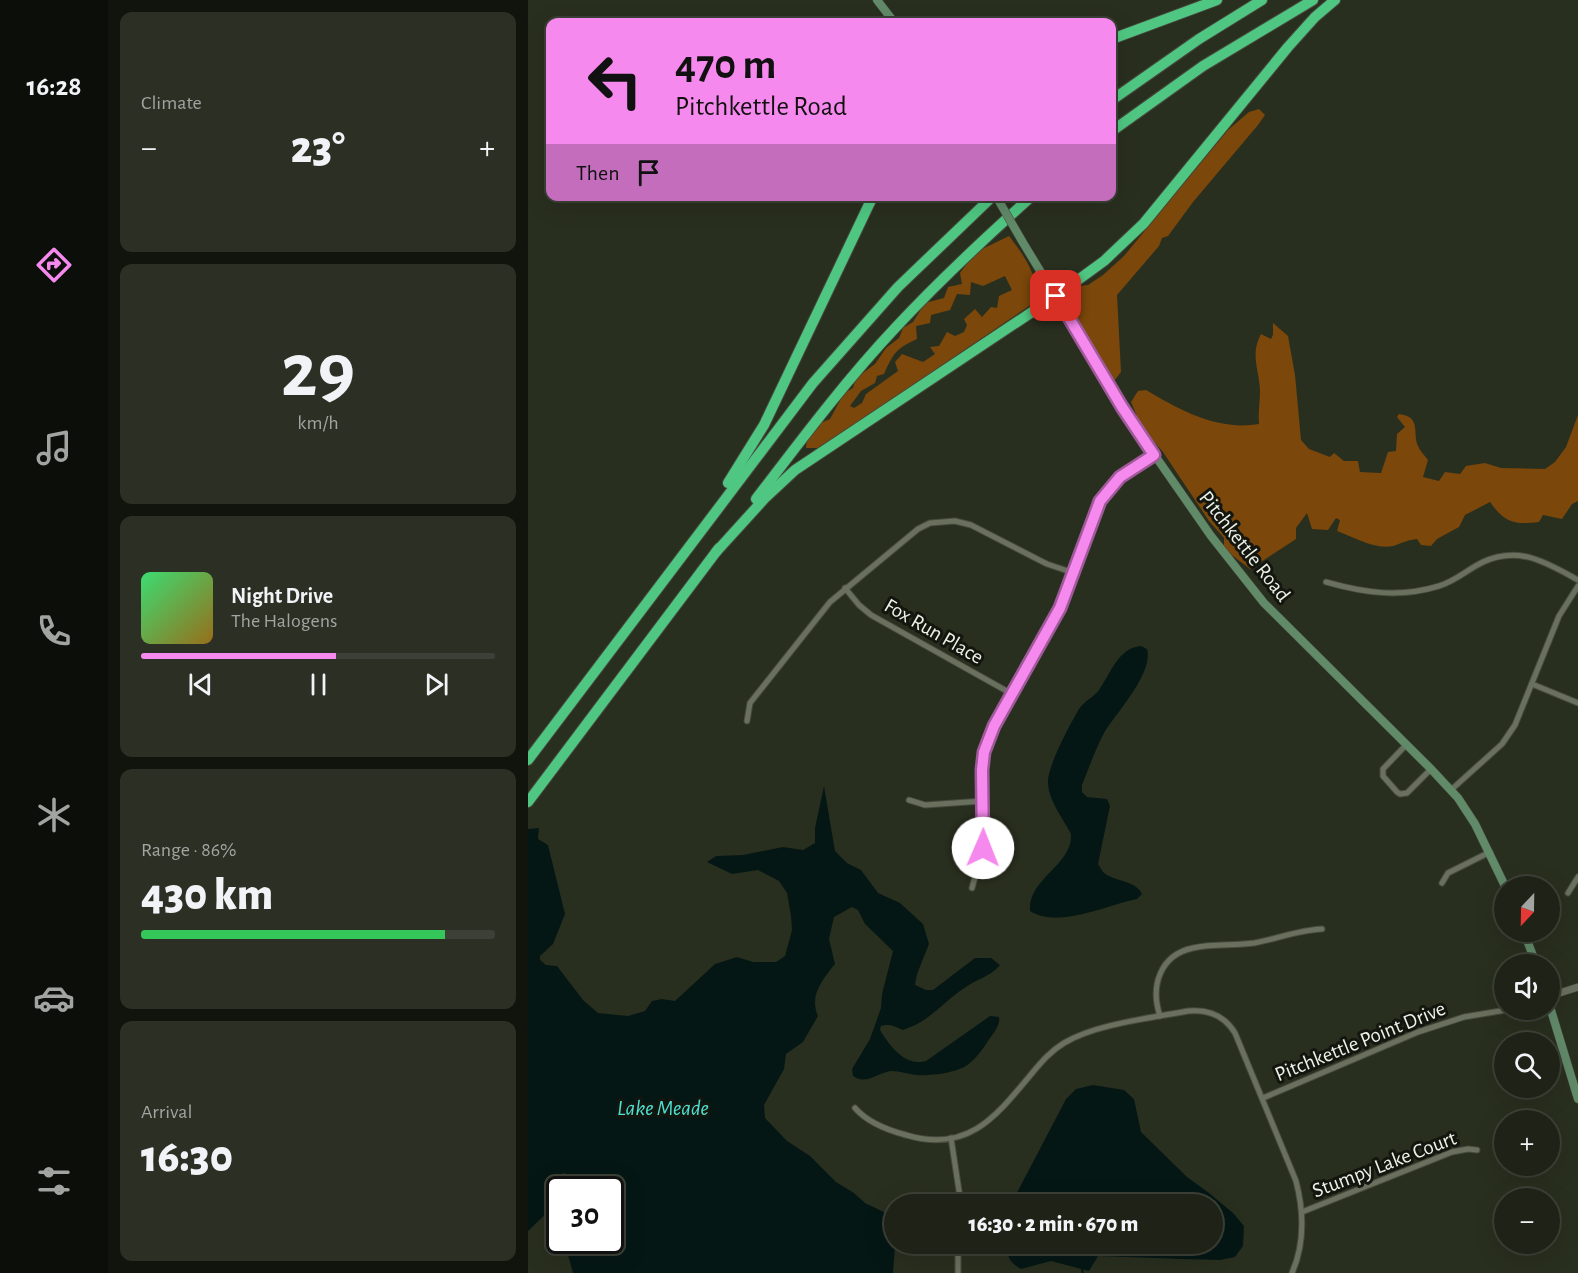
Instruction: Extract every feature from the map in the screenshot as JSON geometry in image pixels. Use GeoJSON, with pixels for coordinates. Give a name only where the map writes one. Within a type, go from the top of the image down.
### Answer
{"type":"FeatureCollection","features":[{"type":"Feature","properties":{"kind":"highway"},"geometry":{"type":"LineString","coordinates":[[1116,38],[1217,0]]}},
{"type":"Feature","properties":{"kind":"highway"},"geometry":{"type":"LineString","coordinates":[[1116,97],[1199,39],[1262,0]]}},
{"type":"Feature","properties":{"kind":"highway"},"geometry":{"type":"LineString","coordinates":[[1116,128],[1203,66],[1313,0]]}},
{"type":"Feature","properties":{"kind":"highway"},"geometry":{"type":"LineString","coordinates":[[716,552],[766,497],[795,470],[1056,296],[1104,261],[1144,223],[1299,35],[1335,0]]}},
{"type":"Feature","properties":{"kind":"highway"},"geometry":{"type":"LineString","coordinates":[[693,541],[764,425],[871,201]]}},
{"type":"Feature","properties":{"kind":"highway"},"geometry":{"type":"LineString","coordinates":[[528,760],[782,422],[842,348],[922,263],[989,201]]}},
{"type":"Feature","properties":{"kind":"highway"},"geometry":{"type":"LineString","coordinates":[[528,802],[824,410],[858,369],[935,285],[1027,201]]}},
{"type":"Feature","properties":{"kind":"main road"},"geometry":{"type":"LineString","coordinates":[[877,0],[891,18]]}},
{"type":"Feature","properties":{"kind":"main road","name":"Pitchkettle Road"},"geometry":{"type":"LineString","coordinates":[[997,201],[1133,424],[1211,536],[1248,584],[1307,647],[1451,790],[1470,815],[1501,876]]}},
{"type":"Feature","properties":{"kind":"main road"},"geometry":{"type":"LineString","coordinates":[[1554,1020],[1578,1099]]}},
{"type":"Feature","properties":{"kind":"street"},"geometry":{"type":"LineString","coordinates":[[972,888],[983,848],[982,770],[984,752],[994,726],[1060,608],[1097,507],[1106,491],[1126,472],[1154,455]]}},
{"type":"Feature","properties":{"kind":"street"},"geometry":{"type":"LineString","coordinates":[[747,721],[750,703],[830,602],[918,529],[930,523],[955,520],[971,525],[1047,564],[1074,573]]}},
{"type":"Feature","properties":{"kind":"street"},"geometry":{"type":"LineString","coordinates":[[1326,582],[1374,593],[1412,592],[1439,586],[1484,562],[1509,555],[1542,560],[1578,580]]}},
{"type":"Feature","properties":{"kind":"street"},"geometry":{"type":"LineString","coordinates":[[1451,790],[1502,744],[1515,725],[1559,616],[1578,586]]}},
{"type":"Feature","properties":{"kind":"street","name":"Fox Run Place"},"geometry":{"type":"LineString","coordinates":[[845,588],[871,615],[1012,694]]}},
{"type":"Feature","properties":{"kind":"street"},"geometry":{"type":"LineString","coordinates":[[1532,684],[1578,703]]}},
{"type":"Feature","properties":{"kind":"street"},"geometry":{"type":"LineString","coordinates":[[1406,745],[1383,772],[1383,776],[1397,792],[1407,793],[1431,769]]}},
{"type":"Feature","properties":{"kind":"street"},"geometry":{"type":"LineString","coordinates":[[909,800],[925,805],[983,801]]}},
{"type":"Feature","properties":{"kind":"street"},"geometry":{"type":"LineString","coordinates":[[1442,883],[1448,873],[1490,852]]}},
{"type":"Feature","properties":{"kind":"street"},"geometry":{"type":"LineString","coordinates":[[1568,893],[1578,877]]}},
{"type":"Feature","properties":{"kind":"street"},"geometry":{"type":"LineString","coordinates":[[1160,1016],[1156,990],[1160,972],[1168,961],[1183,951],[1201,946],[1254,942],[1298,931],[1322,929]]}},
{"type":"Feature","properties":{"kind":"street"},"geometry":{"type":"LineString","coordinates":[[1560,993],[1578,987]]}},
{"type":"Feature","properties":{"kind":"street"},"geometry":{"type":"LineString","coordinates":[[855,1108],[867,1120],[897,1133],[926,1139],[951,1138],[975,1130],[992,1119],[1043,1059],[1063,1044],[1083,1034],[1196,1010],[1212,1013],[1226,1021],[1236,1033],[1294,1176],[1302,1212],[1301,1240],[1292,1273]]}},
{"type":"Feature","properties":{"kind":"street","name":"Pitchkettle Point Drive"},"geometry":{"type":"LineString","coordinates":[[1263,1098],[1427,1028],[1464,1017],[1494,1012]]}},
{"type":"Feature","properties":{"kind":"street"},"geometry":{"type":"LineString","coordinates":[[951,1138],[959,1194]]}},
{"type":"Feature","properties":{"kind":"street","name":"Stumpy Lake Court"},"geometry":{"type":"LineString","coordinates":[[1302,1212],[1452,1152],[1477,1149]]}},
{"type":"Feature","properties":{"kind":"street"},"geometry":{"type":"LineString","coordinates":[[958,1254],[958,1273]]}},
{"type":"Feature","properties":{"kind":"shaded area"},"geometry":{"type":"Polygon","coordinates":[[[1259,109],[1265,115],[1258,125],[1117,295],[1121,372],[1114,381],[1109,379],[1074,325],[1068,309],[1069,294],[1103,275],[1124,256],[1228,130],[1249,112],[1259,109]]]}},
{"type":"Feature","properties":{"kind":"shaded area"},"geometry":{"type":"Polygon","coordinates":[[[1009,236],[1024,257],[1034,277],[1039,294],[1032,304],[820,448],[806,448],[807,439],[818,424],[830,419],[844,393],[853,388],[856,378],[875,364],[886,348],[899,338],[903,328],[913,322],[925,303],[944,298],[948,287],[962,284],[960,273],[976,252],[1009,236]],[[1005,276],[983,286],[971,282],[970,295],[957,294],[950,310],[931,315],[930,323],[916,326],[917,339],[896,352],[884,374],[877,376],[875,383],[861,391],[850,406],[854,408],[862,403],[866,394],[898,371],[895,362],[902,354],[923,362],[935,354],[930,347],[939,346],[947,332],[955,336],[964,332],[967,325],[964,319],[975,309],[982,317],[991,307],[997,308],[999,296],[1012,290],[1005,276]]]}},
{"type":"Feature","properties":{"kind":"shaded area"},"geometry":{"type":"Polygon","coordinates":[[[1273,323],[1288,336],[1295,375],[1301,440],[1309,449],[1330,457],[1334,453],[1344,461],[1358,461],[1360,472],[1381,473],[1388,452],[1396,451],[1397,434],[1405,427],[1397,417],[1399,414],[1414,422],[1417,443],[1428,460],[1423,477],[1439,481],[1445,472],[1460,474],[1466,466],[1485,463],[1501,468],[1545,469],[1555,462],[1566,447],[1578,415],[1578,501],[1572,504],[1562,519],[1543,515],[1539,522],[1523,523],[1516,523],[1506,518],[1490,502],[1465,515],[1459,527],[1437,539],[1431,546],[1421,545],[1417,539],[1386,547],[1372,545],[1337,531],[1340,520],[1336,518],[1328,530],[1312,529],[1307,513],[1296,528],[1296,539],[1250,569],[1224,549],[1224,538],[1209,521],[1163,452],[1142,428],[1131,402],[1138,391],[1146,390],[1172,405],[1214,422],[1259,424],[1260,390],[1256,349],[1261,334],[1271,339],[1273,323]]]}},
{"type":"Feature","properties":{"kind":"water"},"geometry":{"type":"Polygon","coordinates":[[[1141,646],[1147,649],[1148,659],[1145,669],[1133,692],[1104,733],[1082,785],[1082,792],[1087,797],[1107,799],[1110,806],[1098,864],[1103,872],[1135,886],[1142,894],[1137,899],[1083,914],[1054,918],[1041,916],[1030,911],[1031,900],[1035,890],[1065,855],[1070,845],[1071,834],[1056,808],[1048,787],[1052,764],[1081,706],[1099,690],[1111,669],[1126,651],[1141,646]]]}},
{"type":"Feature","properties":{"kind":"water","name":"Lake Meade"},"geometry":{"type":"Polygon","coordinates":[[[824,786],[835,851],[847,863],[861,870],[878,893],[900,903],[923,924],[929,944],[915,985],[926,990],[933,990],[975,958],[991,958],[1000,965],[913,1026],[903,1030],[890,1025],[881,1026],[880,1030],[899,1054],[918,1062],[926,1061],[990,1016],[999,1017],[999,1023],[994,1032],[970,1063],[959,1069],[937,1074],[916,1075],[892,1071],[868,1079],[858,1079],[853,1076],[852,1069],[870,1039],[881,1008],[882,994],[893,951],[865,924],[858,910],[852,907],[834,917],[829,939],[835,964],[818,988],[815,1002],[818,1016],[803,1042],[786,1054],[784,1069],[764,1105],[765,1118],[787,1141],[810,1156],[836,1182],[865,1203],[884,1212],[884,1254],[894,1254],[893,1273],[573,1273],[568,1254],[624,1254],[624,1176],[572,1176],[564,1173],[557,1176],[546,1176],[546,1214],[528,1231],[528,829],[539,828],[538,839],[548,845],[565,914],[553,944],[540,956],[540,960],[546,965],[557,966],[583,1000],[598,1013],[628,1016],[645,1011],[652,1001],[662,999],[675,1001],[715,964],[737,957],[753,962],[776,962],[785,956],[792,930],[791,916],[787,893],[779,881],[758,870],[732,874],[707,862],[716,856],[743,855],[783,847],[803,850],[815,843],[815,828],[824,786]]]}},
{"type":"Feature","properties":{"kind":"water"},"geometry":{"type":"Polygon","coordinates":[[[1093,1085],[1124,1090],[1134,1099],[1141,1132],[1187,1177],[1210,1194],[1016,1194],[1066,1099],[1076,1089],[1093,1085]]]}},
{"type":"Feature","properties":{"kind":"water"},"geometry":{"type":"Polygon","coordinates":[[[1223,1205],[1244,1226],[1243,1246],[1235,1257],[1220,1260],[1098,1256],[1089,1271],[1051,1261],[1021,1269],[1008,1254],[1223,1254],[1223,1205]]]}},
{"type":"Feature","properties":{"kind":"route"},"geometry":{"type":"LineString","coordinates":[[983,848],[982,770],[988,739],[1060,608],[1100,501],[1114,482],[1154,455],[1122,407],[1056,296]]}}]}
